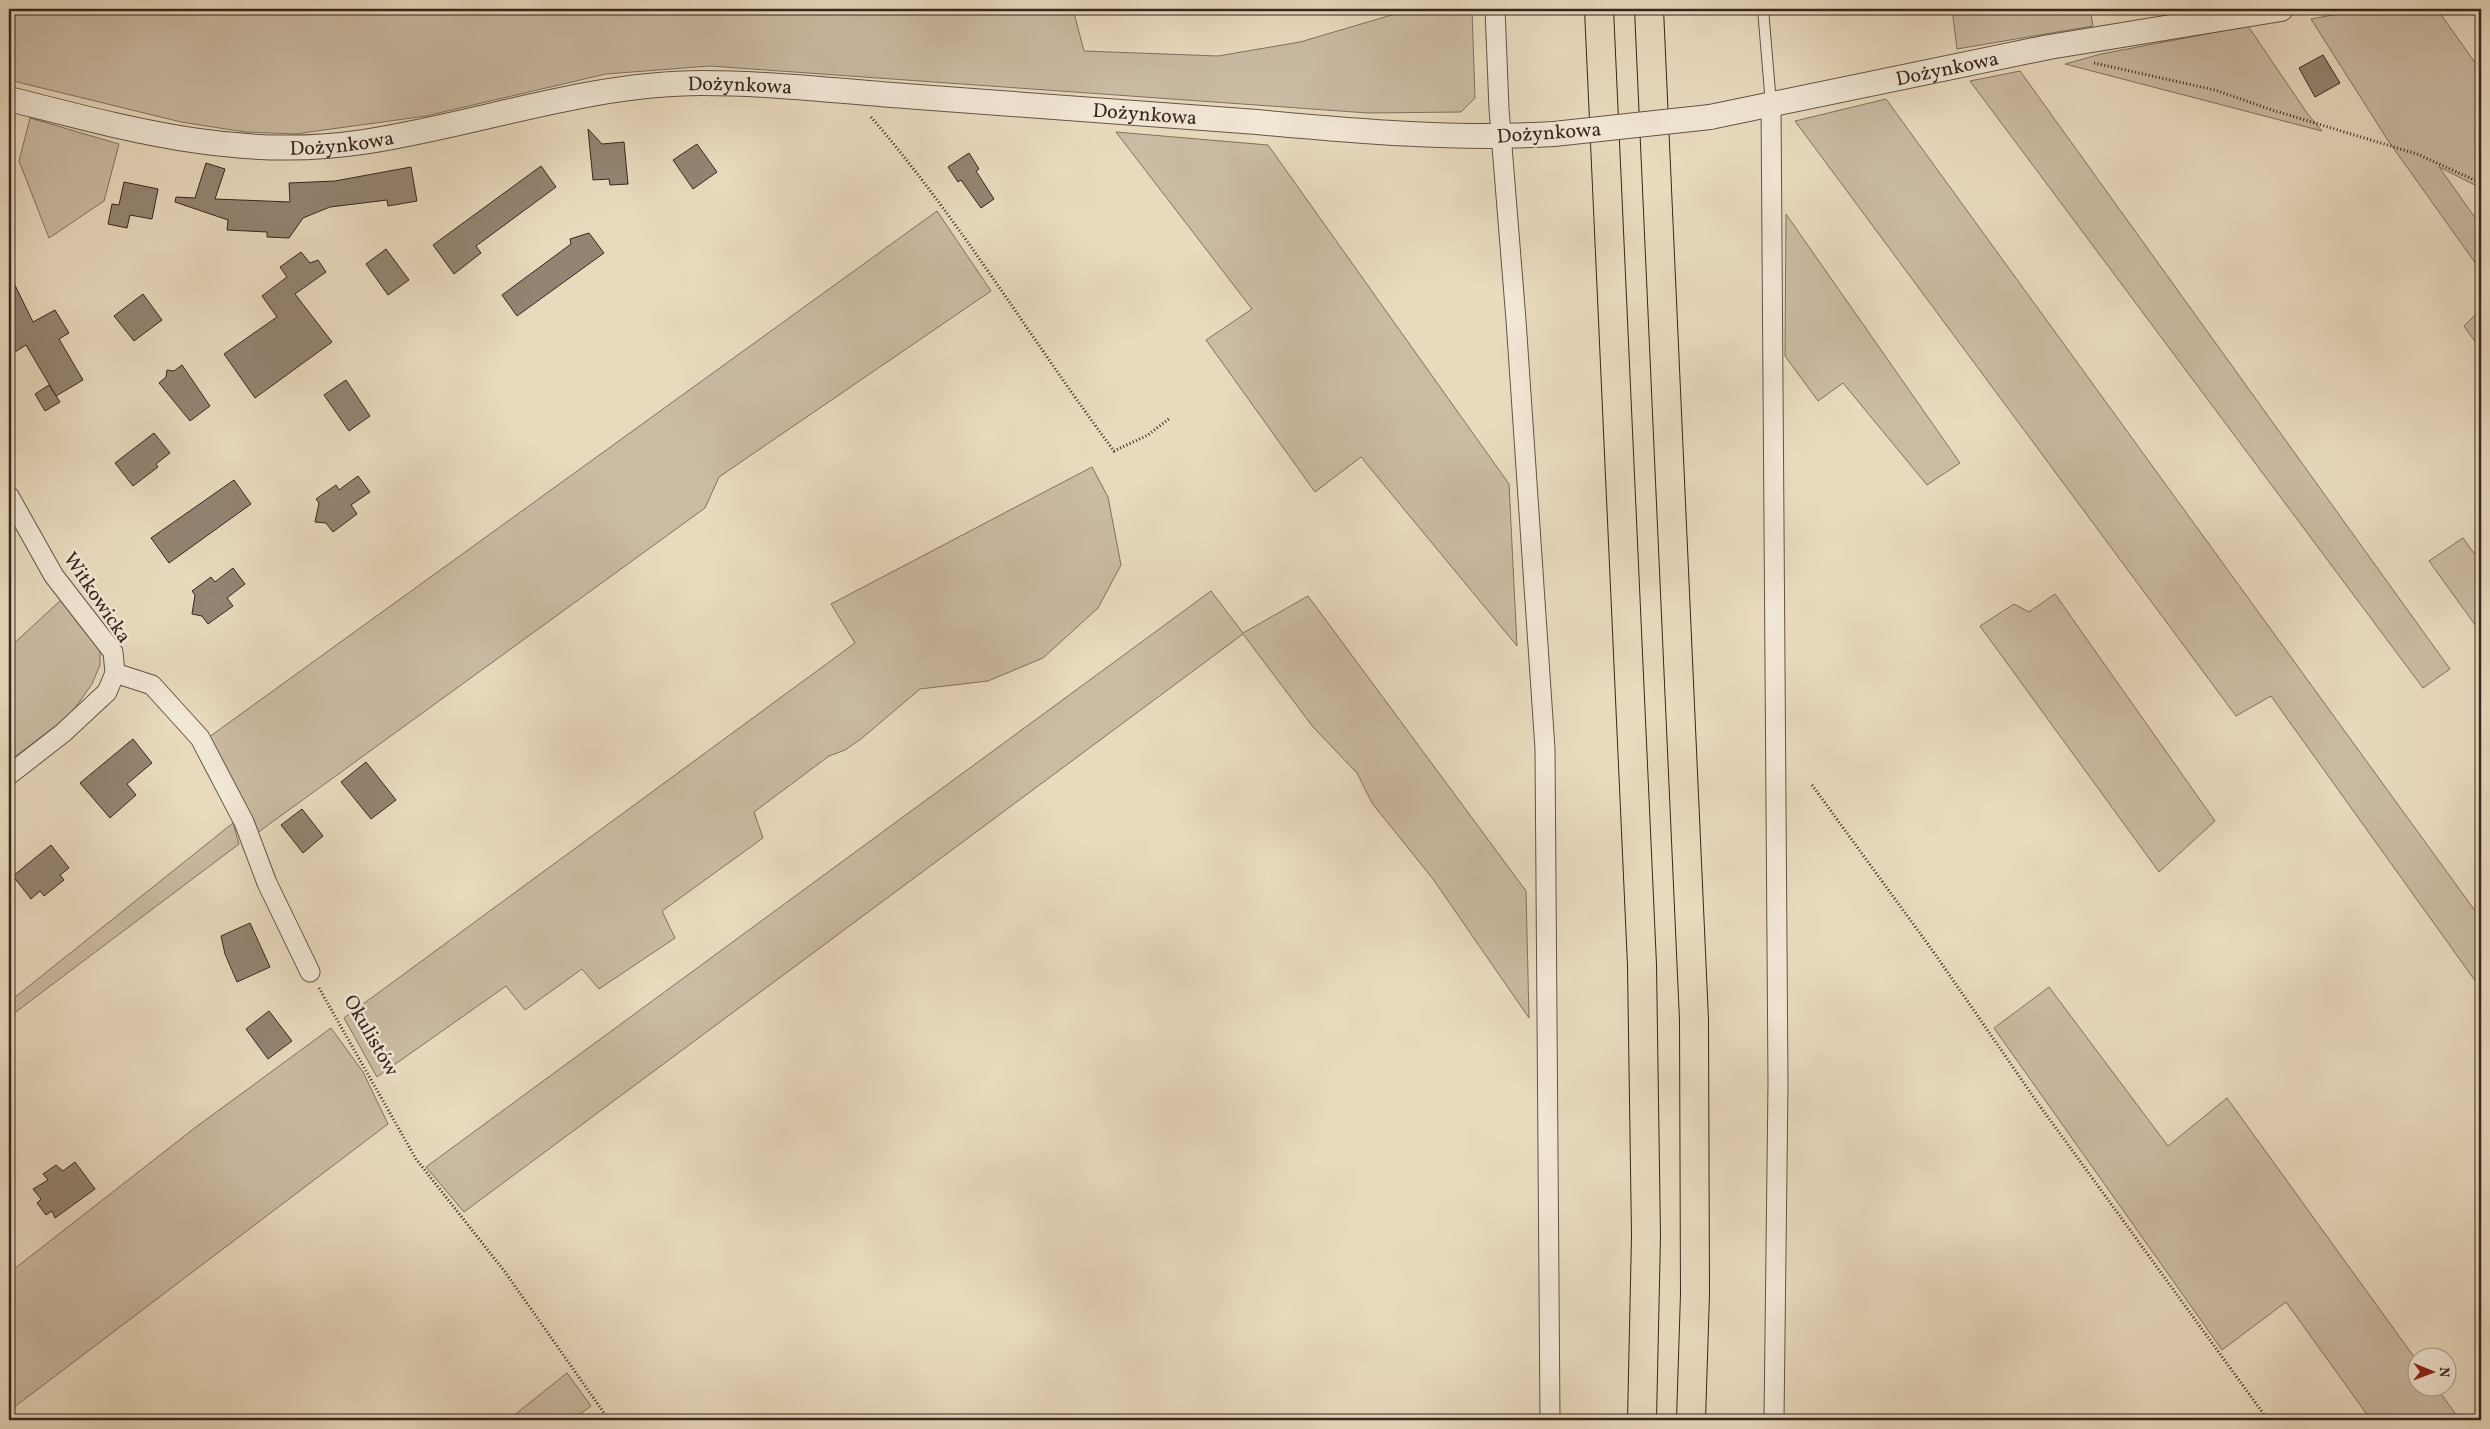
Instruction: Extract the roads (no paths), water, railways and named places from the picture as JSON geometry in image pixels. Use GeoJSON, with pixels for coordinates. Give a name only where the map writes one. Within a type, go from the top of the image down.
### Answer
{"type":"FeatureCollection","features":[{"type":"Feature","properties":{"kind":"highway"},"geometry":{"type":"LineString","coordinates":[[1600,9],[1642,965],[1646,1236],[1642,1420]]}},
{"type":"Feature","properties":{"kind":"highway"},"geometry":{"type":"LineString","coordinates":[[1649,9],[1694,1020],[1695,1294],[1691,1420]]}},
{"type":"Feature","properties":{"kind":"street"},"geometry":{"type":"LineString","coordinates":[[1495,9],[1501,136],[1516,320],[1544,749],[1550,1420]]}},
{"type":"Feature","properties":{"kind":"street","name":"Dożynkowa"},"geometry":{"type":"LineString","coordinates":[[9,99],[182,140],[247,148],[299,148],[360,142],[415,133],[614,90],[666,84],[704,83],[849,92],[1339,129],[1501,136],[1554,134],[1710,117],[2049,47],[2281,9]]}},
{"type":"Feature","properties":{"kind":"street"},"geometry":{"type":"LineString","coordinates":[[1771,105],[1778,1084],[1774,1420]]}},
{"type":"Feature","properties":{"kind":"street","name":"Witkowicka"},"geometry":{"type":"LineString","coordinates":[[9,496],[54,576],[113,652],[115,672],[107,692],[63,733],[9,776]]}},
{"type":"Feature","properties":{"kind":"street"},"geometry":{"type":"LineString","coordinates":[[115,672],[152,685],[200,738],[244,822],[267,883],[310,972]]}},
{"type":"Feature","properties":{"kind":"lane"},"geometry":{"type":"LineString","coordinates":[[1763,9],[1771,105]]}}]}
